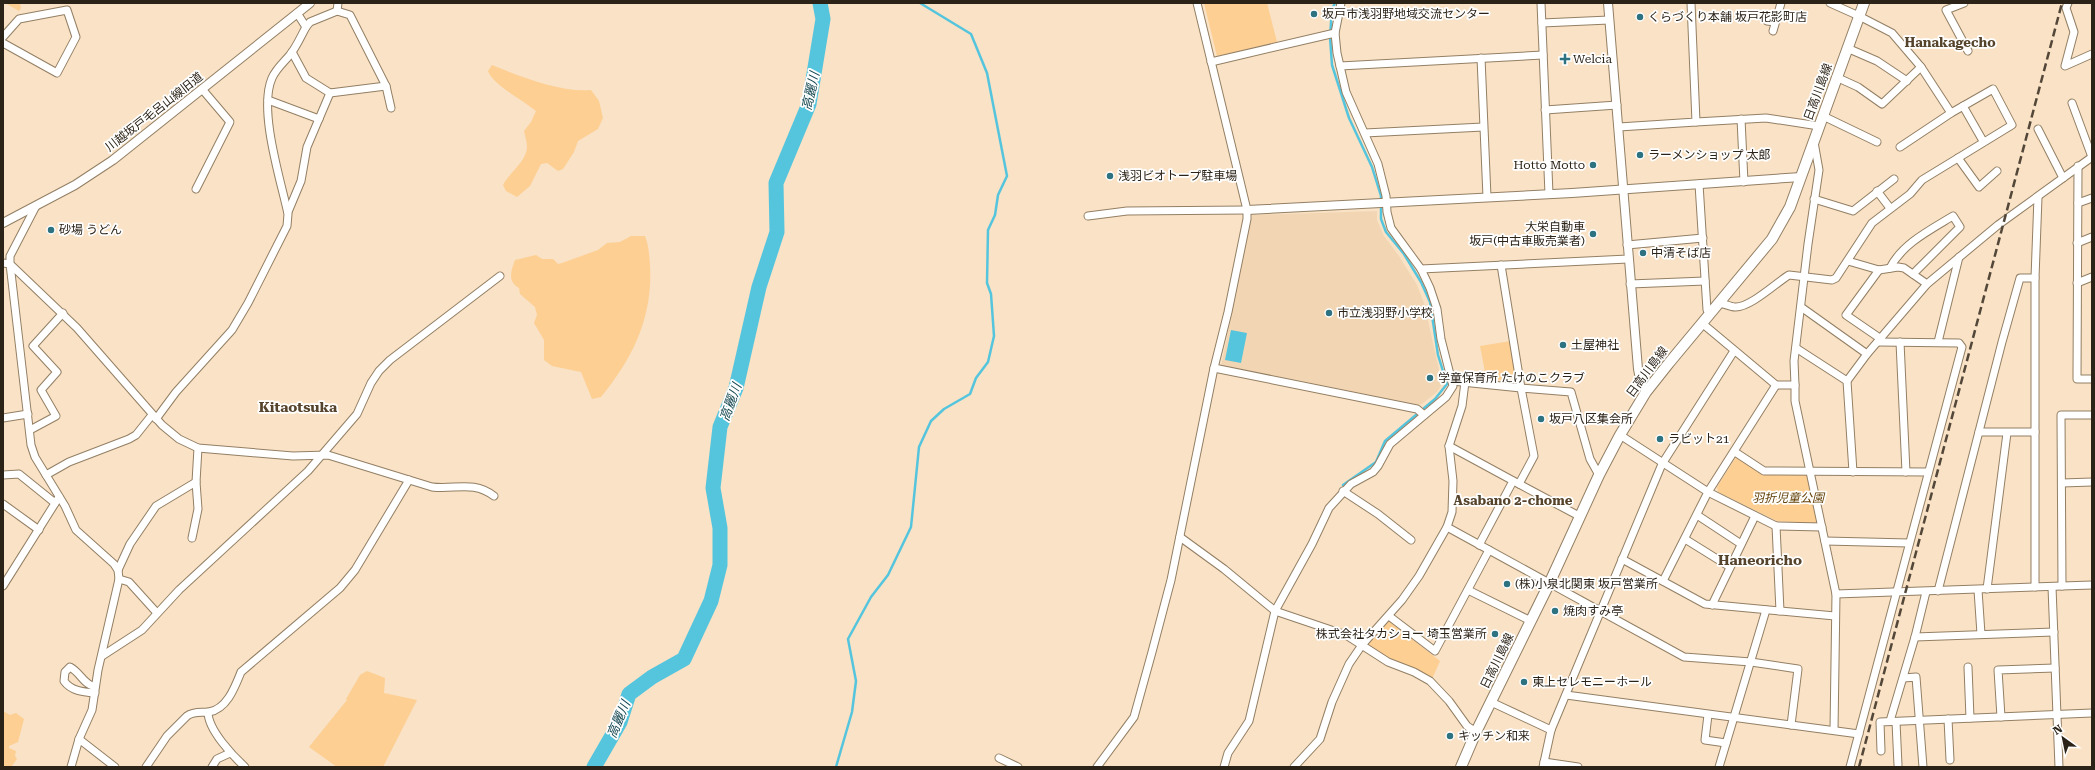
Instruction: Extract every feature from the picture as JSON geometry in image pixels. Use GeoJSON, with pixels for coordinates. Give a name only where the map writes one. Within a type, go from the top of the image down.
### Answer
{"type":"FeatureCollection","features":[{"type":"Feature","properties":{"kind":"main road","name":"日高川島線"},"geometry":{"type":"LineString","coordinates":[[1461,767],[1476,732],[1549,584],[1579,516],[1620,436],[1646,392],[1772,239],[1790,207],[1864,3]]}},
{"type":"Feature","properties":{"kind":"street","name":"川越坂戸毛呂山線旧道"},"geometry":{"type":"LineString","coordinates":[[5,220],[36,206],[75,185],[113,160],[310,3]]}},
{"type":"Feature","properties":{"kind":"street"},"geometry":{"type":"LineString","coordinates":[[337,11],[338,3]]}},
{"type":"Feature","properties":{"kind":"street"},"geometry":{"type":"LineString","coordinates":[[1097,767],[1134,717],[1171,580],[1214,368],[1228,312],[1247,210],[1197,3]]}},
{"type":"Feature","properties":{"kind":"street"},"geometry":{"type":"LineString","coordinates":[[1224,767],[1228,753],[1249,721],[1275,611],[1312,544],[1329,508],[1351,484],[1373,472],[1390,444],[1446,397],[1453,386],[1441,339],[1437,309],[1421,270],[1391,228],[1386,196],[1378,164],[1346,92],[1335,33],[1340,3]]}},
{"type":"Feature","properties":{"kind":"street"},"geometry":{"type":"LineString","coordinates":[[1541,3],[1549,194]]}},
{"type":"Feature","properties":{"kind":"street"},"geometry":{"type":"LineString","coordinates":[[1608,3],[1638,369],[1646,392]]}},
{"type":"Feature","properties":{"kind":"street"},"geometry":{"type":"LineString","coordinates":[[1691,3],[1696,122]]}},
{"type":"Feature","properties":{"kind":"street"},"geometry":{"type":"LineString","coordinates":[[1773,31],[1780,3]]}},
{"type":"Feature","properties":{"kind":"street"},"geometry":{"type":"LineString","coordinates":[[1830,3],[1892,33],[1921,67],[1950,114]]}},
{"type":"Feature","properties":{"kind":"street"},"geometry":{"type":"LineString","coordinates":[[1964,3],[1946,10],[1968,51]]}},
{"type":"Feature","properties":{"kind":"street"},"geometry":{"type":"LineString","coordinates":[[2068,3],[2066,8],[2074,32],[2065,66],[2092,54]]}},
{"type":"Feature","properties":{"kind":"street"},"geometry":{"type":"LineString","coordinates":[[3,37],[19,19],[67,10],[76,37],[57,72],[3,43]]}},
{"type":"Feature","properties":{"kind":"street"},"geometry":{"type":"LineString","coordinates":[[46,475],[68,462],[136,435],[232,330],[248,303],[287,226],[288,212],[271,138],[268,100],[272,78],[281,64],[292,52],[310,22],[337,11],[350,15],[386,86],[391,108]]}},
{"type":"Feature","properties":{"kind":"street"},"geometry":{"type":"LineString","coordinates":[[297,13],[306,27]]}},
{"type":"Feature","properties":{"kind":"street"},"geometry":{"type":"LineString","coordinates":[[1542,23],[1609,20]]}},
{"type":"Feature","properties":{"kind":"street"},"geometry":{"type":"LineString","coordinates":[[1767,21],[1776,22]]}},
{"type":"Feature","properties":{"kind":"street"},"geometry":{"type":"LineString","coordinates":[[1211,62],[1335,33]]}},
{"type":"Feature","properties":{"kind":"street"},"geometry":{"type":"LineString","coordinates":[[1847,48],[1877,61],[1907,81]]}},
{"type":"Feature","properties":{"kind":"street"},"geometry":{"type":"LineString","coordinates":[[292,52],[306,78],[330,92],[386,86]]}},
{"type":"Feature","properties":{"kind":"street"},"geometry":{"type":"LineString","coordinates":[[1340,66],[1543,55]]}},
{"type":"Feature","properties":{"kind":"street"},"geometry":{"type":"LineString","coordinates":[[1481,58],[1487,197]]}},
{"type":"Feature","properties":{"kind":"street"},"geometry":{"type":"LineString","coordinates":[[1836,77],[1858,87],[1882,104],[1921,67]]}},
{"type":"Feature","properties":{"kind":"street"},"geometry":{"type":"LineString","coordinates":[[196,189],[230,122],[202,89]]}},
{"type":"Feature","properties":{"kind":"street"},"geometry":{"type":"LineString","coordinates":[[1720,303],[1736,308],[1741,307],[1769,291],[1789,275],[1805,275],[1832,280],[1836,278],[1872,223],[1910,194],[1922,180],[1983,141],[2012,125],[1993,89],[1900,146]]}},
{"type":"Feature","properties":{"kind":"street"},"geometry":{"type":"LineString","coordinates":[[288,212],[301,181],[307,147],[330,92]]}},
{"type":"Feature","properties":{"kind":"street"},"geometry":{"type":"LineString","coordinates":[[268,100],[319,119]]}},
{"type":"Feature","properties":{"kind":"street"},"geometry":{"type":"LineString","coordinates":[[1853,472],[1847,381],[1867,354],[1927,284],[1998,225],[2092,157],[2072,103]]}},
{"type":"Feature","properties":{"kind":"street"},"geometry":{"type":"LineString","coordinates":[[1545,110],[1617,105]]}},
{"type":"Feature","properties":{"kind":"street"},"geometry":{"type":"LineString","coordinates":[[1963,106],[1983,141]]}},
{"type":"Feature","properties":{"kind":"street"},"geometry":{"type":"LineString","coordinates":[[1823,116],[1877,142]]}},
{"type":"Feature","properties":{"kind":"street"},"geometry":{"type":"LineString","coordinates":[[1619,127],[1766,118],[1819,126]]}},
{"type":"Feature","properties":{"kind":"street"},"geometry":{"type":"LineString","coordinates":[[1741,119],[1744,182]]}},
{"type":"Feature","properties":{"kind":"street"},"geometry":{"type":"LineString","coordinates":[[1365,133],[1483,127]]}},
{"type":"Feature","properties":{"kind":"street"},"geometry":{"type":"LineString","coordinates":[[2038,129],[2063,178]]}},
{"type":"Feature","properties":{"kind":"street"},"geometry":{"type":"LineString","coordinates":[[1814,142],[1819,170],[1814,199],[1796,348],[1795,401],[1836,594],[1834,730]]}},
{"type":"Feature","properties":{"kind":"street"},"geometry":{"type":"LineString","coordinates":[[1958,158],[1979,187],[1997,171]]}},
{"type":"Feature","properties":{"kind":"street"},"geometry":{"type":"LineString","coordinates":[[2078,166],[2077,379],[2092,379]]}},
{"type":"Feature","properties":{"kind":"street"},"geometry":{"type":"LineString","coordinates":[[1088,216],[1128,211],[1247,210],[1386,203],[1744,182],[1802,177]]}},
{"type":"Feature","properties":{"kind":"street"},"geometry":{"type":"LineString","coordinates":[[1814,199],[1853,211],[1894,179]]}},
{"type":"Feature","properties":{"kind":"street"},"geometry":{"type":"LineString","coordinates":[[1699,184],[1707,310],[1712,312]]}},
{"type":"Feature","properties":{"kind":"street"},"geometry":{"type":"LineString","coordinates":[[1877,191],[1890,208]]}},
{"type":"Feature","properties":{"kind":"street"},"geometry":{"type":"LineString","coordinates":[[2036,587],[2035,278],[2038,197]]}},
{"type":"Feature","properties":{"kind":"street"},"geometry":{"type":"LineString","coordinates":[[2078,203],[2092,198]]}},
{"type":"Feature","properties":{"kind":"street"},"geometry":{"type":"LineString","coordinates":[[36,206],[6,263],[35,457],[46,475],[57,500],[76,530],[114,564],[118,570],[119,579],[92,710],[79,739],[71,767]]}},
{"type":"Feature","properties":{"kind":"street"},"geometry":{"type":"LineString","coordinates":[[1890,268],[1895,258],[1918,237],[1953,216],[1960,227],[1913,274]]}},
{"type":"Feature","properties":{"kind":"street"},"geometry":{"type":"LineString","coordinates":[[2077,243],[2092,237]]}},
{"type":"Feature","properties":{"kind":"street"},"geometry":{"type":"LineString","coordinates":[[1627,245],[1702,238]]}},
{"type":"Feature","properties":{"kind":"street"},"geometry":{"type":"LineString","coordinates":[[1938,342],[1959,257]]}},
{"type":"Feature","properties":{"kind":"street"},"geometry":{"type":"LineString","coordinates":[[1421,270],[1628,259]]}},
{"type":"Feature","properties":{"kind":"street"},"geometry":{"type":"LineString","coordinates":[[1848,261],[1879,270],[1904,268],[1927,284]]}},
{"type":"Feature","properties":{"kind":"street"},"geometry":{"type":"LineString","coordinates":[[6,263],[63,313],[154,417],[171,433],[198,448],[294,456],[323,454],[441,488],[466,485],[486,490],[494,496]]}},
{"type":"Feature","properties":{"kind":"street"},"geometry":{"type":"LineString","coordinates":[[1478,545],[1516,482],[1534,456],[1501,266]]}},
{"type":"Feature","properties":{"kind":"street"},"geometry":{"type":"LineString","coordinates":[[1850,767],[1962,347],[1959,343],[1900,342],[1879,340],[1846,315],[1879,270]]}},
{"type":"Feature","properties":{"kind":"street"},"geometry":{"type":"LineString","coordinates":[[102,656],[142,630],[172,596],[308,471],[357,414],[371,383],[379,371],[406,348],[500,276]]}},
{"type":"Feature","properties":{"kind":"street"},"geometry":{"type":"LineString","coordinates":[[2077,283],[2092,277]]}},
{"type":"Feature","properties":{"kind":"street"},"geometry":{"type":"LineString","coordinates":[[1938,591],[1978,432],[2020,278],[2035,278]]}},
{"type":"Feature","properties":{"kind":"street"},"geometry":{"type":"LineString","coordinates":[[1630,284],[1705,281]]}},
{"type":"Feature","properties":{"kind":"street"},"geometry":{"type":"LineString","coordinates":[[1801,307],[1867,354]]}},
{"type":"Feature","properties":{"kind":"street"},"geometry":{"type":"LineString","coordinates":[[30,430],[56,416],[41,390],[57,372],[33,346],[63,313]]}},
{"type":"Feature","properties":{"kind":"street"},"geometry":{"type":"LineString","coordinates":[[1703,324],[1776,385],[1795,385]]}},
{"type":"Feature","properties":{"kind":"street"},"geometry":{"type":"LineString","coordinates":[[1900,342],[1906,472]]}},
{"type":"Feature","properties":{"kind":"street"},"geometry":{"type":"LineString","coordinates":[[1796,348],[1847,381]]}},
{"type":"Feature","properties":{"kind":"street"},"geometry":{"type":"LineString","coordinates":[[1578,767],[1544,765],[1551,730],[1662,464],[1734,351]]}},
{"type":"Feature","properties":{"kind":"street"},"geometry":{"type":"LineString","coordinates":[[1214,368],[1417,409],[1424,415]]}},
{"type":"Feature","properties":{"kind":"street"},"geometry":{"type":"LineString","coordinates":[[1452,381],[1571,392],[1590,459],[1599,475]]}},
{"type":"Feature","properties":{"kind":"street"},"geometry":{"type":"LineString","coordinates":[[1294,767],[1320,739],[1332,702],[1349,664],[1362,645],[1389,616],[1419,576],[1447,527],[1452,512],[1453,481],[1449,446],[1462,406],[1465,382]]}},
{"type":"Feature","properties":{"kind":"street"},"geometry":{"type":"LineString","coordinates":[[1663,581],[1708,492],[1735,452],[1776,385]]}},
{"type":"Feature","properties":{"kind":"street"},"geometry":{"type":"LineString","coordinates":[[3,418],[28,414]]}},
{"type":"Feature","properties":{"kind":"street"},"geometry":{"type":"LineString","coordinates":[[2062,586],[2061,415],[2092,414]]}},
{"type":"Feature","properties":{"kind":"street"},"geometry":{"type":"LineString","coordinates":[[1978,432],[2035,432]]}},
{"type":"Feature","properties":{"kind":"street"},"geometry":{"type":"LineString","coordinates":[[1987,589],[2007,433]]}},
{"type":"Feature","properties":{"kind":"street"},"geometry":{"type":"LineString","coordinates":[[1620,436],[1708,492],[1776,526],[1822,527]]}},
{"type":"Feature","properties":{"kind":"street"},"geometry":{"type":"LineString","coordinates":[[1449,446],[1579,516]]}},
{"type":"Feature","properties":{"kind":"street"},"geometry":{"type":"LineString","coordinates":[[192,538],[198,509],[196,482],[198,448]]}},
{"type":"Feature","properties":{"kind":"street"},"geometry":{"type":"LineString","coordinates":[[1735,452],[1764,471],[1928,472]]}},
{"type":"Feature","properties":{"kind":"street"},"geometry":{"type":"LineString","coordinates":[[3,475],[19,474],[57,500]]}},
{"type":"Feature","properties":{"kind":"street"},"geometry":{"type":"LineString","coordinates":[[146,767],[167,736],[187,716],[191,713],[208,712],[218,709],[235,689],[243,670],[340,588],[355,570],[409,480]]}},
{"type":"Feature","properties":{"kind":"street"},"geometry":{"type":"LineString","coordinates":[[118,570],[130,544],[152,510],[165,500],[196,482]]}},
{"type":"Feature","properties":{"kind":"street"},"geometry":{"type":"LineString","coordinates":[[2062,483],[2092,482]]}},
{"type":"Feature","properties":{"kind":"street"},"geometry":{"type":"LineString","coordinates":[[1343,492],[1378,514],[1411,540]]}},
{"type":"Feature","properties":{"kind":"street"},"geometry":{"type":"LineString","coordinates":[[3,586],[57,500]]}},
{"type":"Feature","properties":{"kind":"street"},"geometry":{"type":"LineString","coordinates":[[3,504],[39,530]]}},
{"type":"Feature","properties":{"kind":"street"},"geometry":{"type":"LineString","coordinates":[[1697,515],[1741,544]]}},
{"type":"Feature","properties":{"kind":"street"},"geometry":{"type":"LineString","coordinates":[[1712,604],[1754,516]]}},
{"type":"Feature","properties":{"kind":"street"},"geometry":{"type":"LineString","coordinates":[[1776,526],[1780,611]]}},
{"type":"Feature","properties":{"kind":"street"},"geometry":{"type":"LineString","coordinates":[[1447,527],[1684,657],[1751,662],[1798,669],[1791,725]]}},
{"type":"Feature","properties":{"kind":"street"},"geometry":{"type":"LineString","coordinates":[[1180,537],[1224,569],[1275,611],[1346,635],[1388,662],[1414,672],[1430,682],[1448,701],[1467,726],[1476,732]]}},
{"type":"Feature","properties":{"kind":"street"},"geometry":{"type":"LineString","coordinates":[[1685,539],[1730,567]]}},
{"type":"Feature","properties":{"kind":"street"},"geometry":{"type":"LineString","coordinates":[[1825,541],[1909,543]]}},
{"type":"Feature","properties":{"kind":"street"},"geometry":{"type":"LineString","coordinates":[[1389,616],[1435,651],[1489,550]]}},
{"type":"Feature","properties":{"kind":"street"},"geometry":{"type":"LineString","coordinates":[[1622,559],[1704,604],[1835,616]]}},
{"type":"Feature","properties":{"kind":"street"},"geometry":{"type":"LineString","coordinates":[[119,579],[130,582],[157,613]]}},
{"type":"Feature","properties":{"kind":"street"},"geometry":{"type":"LineString","coordinates":[[1836,594],[2092,585]]}},
{"type":"Feature","properties":{"kind":"street"},"geometry":{"type":"LineString","coordinates":[[2052,587],[2059,767]]}},
{"type":"Feature","properties":{"kind":"street"},"geometry":{"type":"LineString","coordinates":[[1468,590],[1531,621]]}},
{"type":"Feature","properties":{"kind":"street"},"geometry":{"type":"LineString","coordinates":[[1978,590],[1981,634]]}},
{"type":"Feature","properties":{"kind":"street"},"geometry":{"type":"LineString","coordinates":[[1898,765],[1893,721],[1926,592]]}},
{"type":"Feature","properties":{"kind":"street"},"geometry":{"type":"LineString","coordinates":[[1719,767],[1766,610]]}},
{"type":"Feature","properties":{"kind":"street"},"geometry":{"type":"LineString","coordinates":[[1915,637],[2054,632]]}},
{"type":"Feature","properties":{"kind":"street"},"geometry":{"type":"LineString","coordinates":[[1968,667],[1970,718]]}},
{"type":"Feature","properties":{"kind":"street"},"geometry":{"type":"LineString","coordinates":[[2000,717],[1998,670],[2055,668]]}},
{"type":"Feature","properties":{"kind":"street"},"geometry":{"type":"LineString","coordinates":[[1904,678],[1916,677],[1921,720],[1923,767]]}},
{"type":"Feature","properties":{"kind":"street"},"geometry":{"type":"LineString","coordinates":[[1566,695],[1859,734]]}},
{"type":"Feature","properties":{"kind":"street"},"geometry":{"type":"LineString","coordinates":[[1491,702],[1551,730]]}},
{"type":"Feature","properties":{"kind":"street"},"geometry":{"type":"LineString","coordinates":[[208,712],[210,721],[230,753],[246,767]]}},
{"type":"Feature","properties":{"kind":"street"},"geometry":{"type":"LineString","coordinates":[[1881,751],[1880,722],[2092,713]]}},
{"type":"Feature","properties":{"kind":"street"},"geometry":{"type":"LineString","coordinates":[[1708,715],[1704,740],[1726,743]]}},
{"type":"Feature","properties":{"kind":"street"},"geometry":{"type":"LineString","coordinates":[[1948,719],[1950,760]]}},
{"type":"Feature","properties":{"kind":"street"},"geometry":{"type":"LineString","coordinates":[[79,739],[115,767]]}},
{"type":"Feature","properties":{"kind":"street"},"geometry":{"type":"LineString","coordinates":[[212,767],[217,759],[230,753]]}},
{"type":"Feature","properties":{"kind":"street"},"geometry":{"type":"LineString","coordinates":[[999,758],[1018,767]]}},
{"type":"Feature","properties":{"kind":"shaded area","name":"市立浅羽野小学校"},"geometry":{"type":"Polygon","coordinates":[[[1377,211],[1377,220],[1384,236],[1399,256],[1417,285],[1424,303],[1442,383],[1438,391],[1422,404],[1412,406],[1221,366],[1252,215],[1377,211]]]}},
{"type":"Feature","properties":{"kind":"green space"},"geometry":{"type":"Polygon","coordinates":[[[5,3],[20,3],[21,8],[19,11],[5,3]]]}},
{"type":"Feature","properties":{"kind":"green space"},"geometry":{"type":"Polygon","coordinates":[[[1204,3],[1267,3],[1277,42],[1217,56],[1204,3]]]}},
{"type":"Feature","properties":{"kind":"green space"},"geometry":{"type":"Polygon","coordinates":[[[492,65],[541,83],[567,89],[591,90],[599,101],[603,118],[598,129],[578,141],[574,152],[563,169],[558,171],[547,163],[541,164],[530,186],[517,197],[506,191],[503,185],[524,157],[527,147],[524,131],[531,122],[536,111],[496,82],[488,71],[492,65]]]}},
{"type":"Feature","properties":{"kind":"green space"},"geometry":{"type":"Polygon","coordinates":[[[631,236],[645,236],[648,247],[650,284],[644,319],[639,336],[623,367],[601,397],[592,399],[581,372],[552,366],[544,360],[544,340],[534,323],[537,315],[535,307],[520,294],[519,288],[511,279],[512,268],[515,260],[536,255],[542,259],[553,259],[558,264],[562,263],[598,250],[607,243],[620,242],[631,236]]]}},
{"type":"Feature","properties":{"kind":"green space"},"geometry":{"type":"Polygon","coordinates":[[[1511,341],[1517,380],[1515,383],[1486,377],[1480,346],[1511,341]]]}},
{"type":"Feature","properties":{"kind":"green space","name":"羽折児童公園"},"geometry":{"type":"Polygon","coordinates":[[[1736,457],[1764,474],[1807,474],[1818,524],[1777,521],[1718,492],[1717,487],[1736,457]]]}},
{"type":"Feature","properties":{"kind":"green space"},"geometry":{"type":"Polygon","coordinates":[[[1387,622],[1390,622],[1440,661],[1432,679],[1390,660],[1367,646],[1367,644],[1387,622]]]}},
{"type":"Feature","properties":{"kind":"green space"},"geometry":{"type":"Polygon","coordinates":[[[367,671],[385,678],[384,693],[417,700],[383,767],[337,767],[309,747],[347,700],[346,699],[360,675],[367,671]]]}},
{"type":"Feature","properties":{"kind":"green space"},"geometry":{"type":"Polygon","coordinates":[[[5,712],[10,715],[16,713],[24,719],[18,742],[9,746],[9,748],[16,751],[15,756],[17,759],[11,767],[3,767],[3,713],[5,712]]]}},
{"type":"Feature","properties":{"kind":"water"},"geometry":{"type":"Polygon","coordinates":[[[1231,330],[1247,333],[1241,363],[1225,360],[1231,330]]]}},
{"type":"Feature","properties":{"kind":"waterway","name":"高麗川"},"geometry":{"type":"LineString","coordinates":[[594,767],[620,722],[629,694],[652,677],[684,659],[711,601],[720,565],[720,528],[713,488],[720,427],[736,388],[759,287],[777,232],[776,183],[809,104],[823,19],[820,3]]}},
{"type":"Feature","properties":{"kind":"waterway"},"geometry":{"type":"LineString","coordinates":[[836,767],[852,712],[856,681],[848,639],[871,597],[888,575],[911,527],[919,447],[931,421],[944,409],[970,394],[976,378],[988,362],[994,336],[991,294],[987,283],[988,230],[995,215],[998,195],[1007,176],[987,73],[971,34],[920,3]]}},
{"type":"Feature","properties":{"kind":"waterway"},"geometry":{"type":"LineString","coordinates":[[1335,3],[1332,9],[1330,37],[1332,65],[1349,118],[1372,167],[1381,196],[1381,219],[1386,232],[1404,254],[1421,282],[1430,302],[1438,355],[1447,384],[1435,399],[1385,441],[1376,462],[1343,485]]}},
{"type":"Feature","properties":{"kind":"railway"},"geometry":{"type":"LineString","coordinates":[[1859,767],[2062,3]]}},
{"type":"Feature","properties":{"kind":"place","name":"坂戸市浅羽野地域交流センター"},"geometry":{"type":"Point","coordinates":[1314,14]}},
{"type":"Feature","properties":{"kind":"place","name":"くらづくり本舗 坂戸花影町店"},"geometry":{"type":"Point","coordinates":[1640,17]}},
{"type":"Feature","properties":{"kind":"place","name":"Welcia"},"geometry":{"type":"Point","coordinates":[1565,59]}},
{"type":"Feature","properties":{"kind":"place","name":"ラーメンショップ 太郎"},"geometry":{"type":"Point","coordinates":[1640,155]}},
{"type":"Feature","properties":{"kind":"place","name":"Hotto Motto"},"geometry":{"type":"Point","coordinates":[1593,165]}},
{"type":"Feature","properties":{"kind":"place","name":"浅羽ビオトープ駐車場"},"geometry":{"type":"Point","coordinates":[1110,176]}},
{"type":"Feature","properties":{"kind":"place","name":"砂場 うどん"},"geometry":{"type":"Point","coordinates":[51,230]}},
{"type":"Feature","properties":{"kind":"place","name":"大栄自動車 坂戸(中古車販売業者)"},"geometry":{"type":"Point","coordinates":[1593,234]}},
{"type":"Feature","properties":{"kind":"place","name":"中清そば店"},"geometry":{"type":"Point","coordinates":[1643,253]}},
{"type":"Feature","properties":{"kind":"place","name":"市立浅羽野小学校"},"geometry":{"type":"Point","coordinates":[1329,313]}},
{"type":"Feature","properties":{"kind":"place","name":"土屋神社"},"geometry":{"type":"Point","coordinates":[1563,345]}},
{"type":"Feature","properties":{"kind":"place","name":"学童保育所 たけのこクラブ"},"geometry":{"type":"Point","coordinates":[1430,378]}},
{"type":"Feature","properties":{"kind":"place","name":"坂戸八区集会所"},"geometry":{"type":"Point","coordinates":[1541,419]}},
{"type":"Feature","properties":{"kind":"place","name":"ラビット21"},"geometry":{"type":"Point","coordinates":[1660,439]}},
{"type":"Feature","properties":{"kind":"place","name":"(株)小泉北関東 坂戸営業所"},"geometry":{"type":"Point","coordinates":[1507,584]}},
{"type":"Feature","properties":{"kind":"place","name":"焼肉すみ亭"},"geometry":{"type":"Point","coordinates":[1555,611]}},
{"type":"Feature","properties":{"kind":"place","name":"株式会社タカショー 埼玉営業所"},"geometry":{"type":"Point","coordinates":[1495,634]}},
{"type":"Feature","properties":{"kind":"place","name":"東上セレモニーホール"},"geometry":{"type":"Point","coordinates":[1524,682]}},
{"type":"Feature","properties":{"kind":"place","name":"キッチン和来"},"geometry":{"type":"Point","coordinates":[1450,736]}},
{"type":"Feature","properties":{"kind":"district","name":"Hanakagecho"},"geometry":{"type":"Point","coordinates":[1950,42]}},
{"type":"Feature","properties":{"kind":"district","name":"Kitaotsuka"},"geometry":{"type":"Point","coordinates":[298,407]}},
{"type":"Feature","properties":{"kind":"district","name":"Asabano 2-chome"},"geometry":{"type":"Point","coordinates":[1513,500]}},
{"type":"Feature","properties":{"kind":"district","name":"Haneoricho"},"geometry":{"type":"Point","coordinates":[1760,560]}}]}
